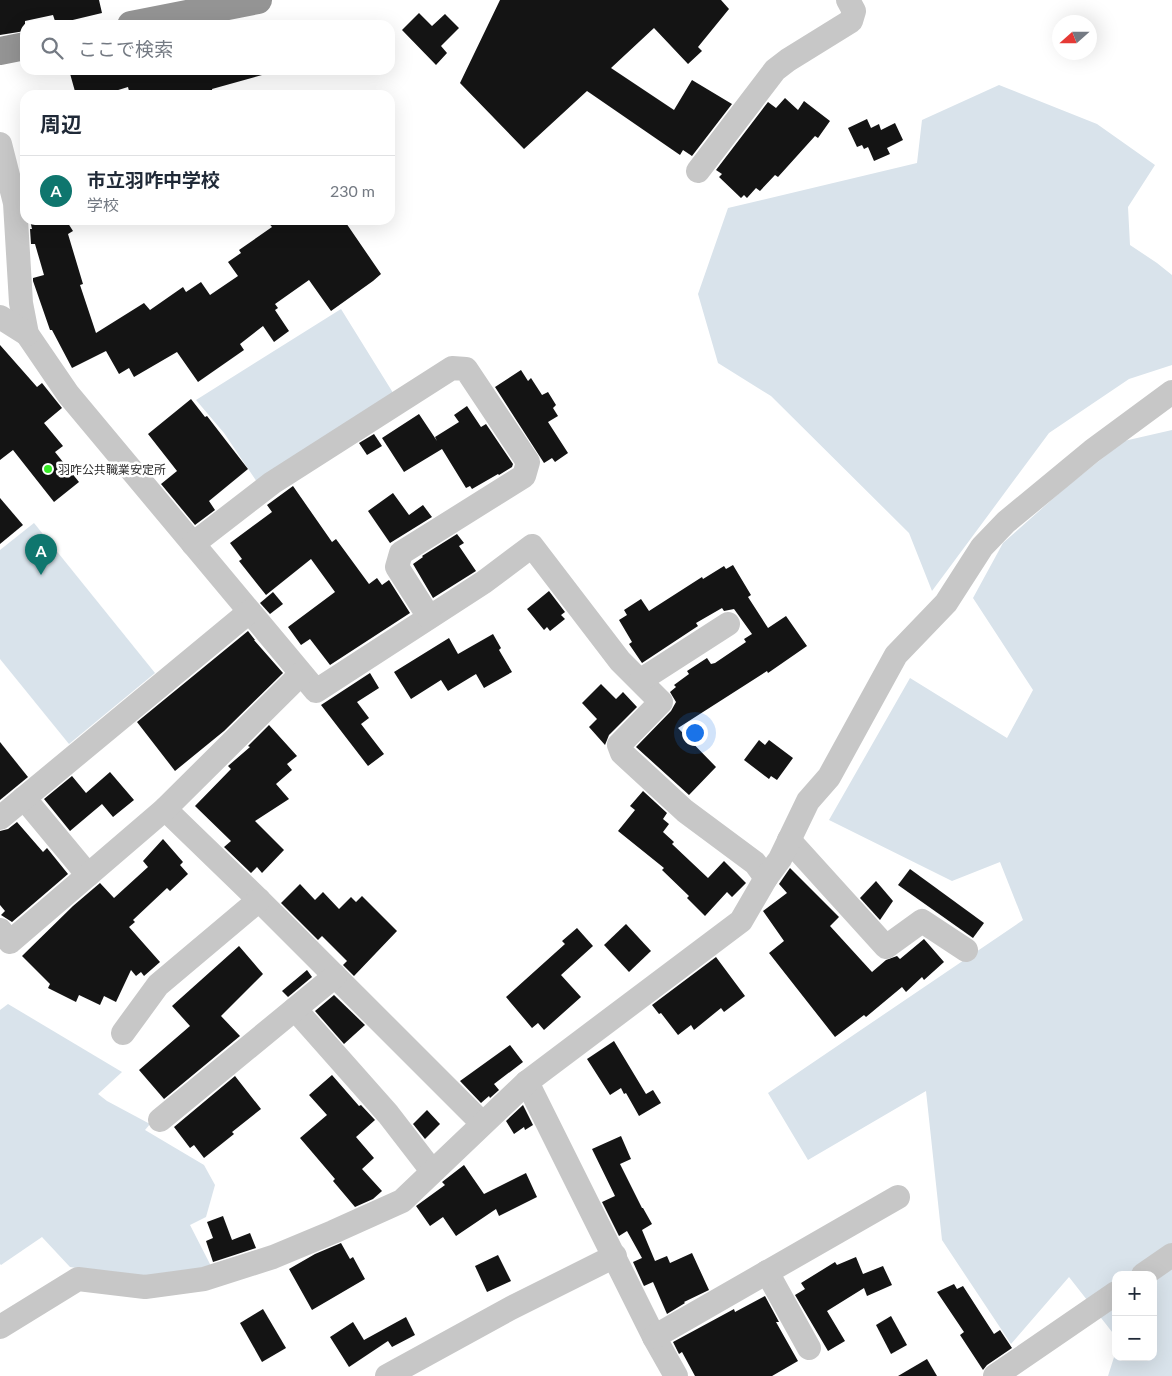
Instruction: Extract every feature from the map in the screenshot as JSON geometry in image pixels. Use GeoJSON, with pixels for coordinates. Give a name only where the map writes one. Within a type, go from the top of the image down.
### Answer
{"type":"FeatureCollection","features":[{"type":"Feature","properties":{"kind":"highway"},"geometry":{"type":"LineString","coordinates":[[156,20],[258,0]]}},
{"type":"Feature","properties":{"kind":"highway"},"geometry":{"type":"LineString","coordinates":[[0,51],[20,47]]}},
{"type":"Feature","properties":{"kind":"street"},"geometry":{"type":"LineString","coordinates":[[698,171],[775,70],[851,21],[854,11],[848,0]]}},
{"type":"Feature","properties":{"kind":"street"},"geometry":{"type":"LineString","coordinates":[[0,144],[20,303],[27,334],[68,394],[316,691],[484,582],[532,546],[620,661],[661,702],[619,745],[622,753],[685,811],[755,863],[766,878]]}},
{"type":"Feature","properties":{"kind":"street"},"geometry":{"type":"LineString","coordinates":[[0,317],[27,334]]}},
{"type":"Feature","properties":{"kind":"street"},"geometry":{"type":"LineString","coordinates":[[193,544],[280,478],[452,368],[466,369],[528,462],[524,476],[401,553],[397,568],[429,617]]}},
{"type":"Feature","properties":{"kind":"street"},"geometry":{"type":"LineString","coordinates":[[0,1327],[78,1279],[145,1287],[204,1279],[272,1257],[402,1201],[527,1082],[741,921],[766,878],[780,859],[808,801],[829,777],[896,655],[946,603],[982,547],[1006,522],[1092,450],[1172,392]]}},
{"type":"Feature","properties":{"kind":"street"},"geometry":{"type":"LineString","coordinates":[[0,818],[249,612]]}},
{"type":"Feature","properties":{"kind":"street"},"geometry":{"type":"LineString","coordinates":[[641,680],[728,624]]}},
{"type":"Feature","properties":{"kind":"street"},"geometry":{"type":"LineString","coordinates":[[0,930],[10,942],[165,809],[301,674]]}},
{"type":"Feature","properties":{"kind":"street"},"geometry":{"type":"LineString","coordinates":[[24,798],[88,875]]}},
{"type":"Feature","properties":{"kind":"street"},"geometry":{"type":"LineString","coordinates":[[165,809],[482,1123]]}},
{"type":"Feature","properties":{"kind":"street"},"geometry":{"type":"LineString","coordinates":[[790,840],[886,947],[922,921],[966,950]]}},
{"type":"Feature","properties":{"kind":"street"},"geometry":{"type":"LineString","coordinates":[[123,1033],[158,985],[259,900]]}},
{"type":"Feature","properties":{"kind":"street"},"geometry":{"type":"LineString","coordinates":[[160,1120],[335,976]]}},
{"type":"Feature","properties":{"kind":"street"},"geometry":{"type":"LineString","coordinates":[[295,1009],[388,1114],[432,1172]]}},
{"type":"Feature","properties":{"kind":"street"},"geometry":{"type":"LineString","coordinates":[[527,1082],[654,1337],[676,1376]]}},
{"type":"Feature","properties":{"kind":"street"},"geometry":{"type":"LineString","coordinates":[[654,1337],[898,1197]]}},
{"type":"Feature","properties":{"kind":"street"},"geometry":{"type":"LineString","coordinates":[[1149,1271],[1172,1255]]}},
{"type":"Feature","properties":{"kind":"street"},"geometry":{"type":"LineString","coordinates":[[387,1376],[511,1308],[615,1256]]}},
{"type":"Feature","properties":{"kind":"street"},"geometry":{"type":"LineString","coordinates":[[767,1272],[809,1348]]}},
{"type":"Feature","properties":{"kind":"street"},"geometry":{"type":"LineString","coordinates":[[996,1376],[1112,1296]]}},
{"type":"Feature","properties":{"kind":"shaded area"},"geometry":{"type":"Polygon","coordinates":[[[999,85],[1097,124],[1155,165],[1128,207],[1130,245],[1172,275],[1172,365],[1129,379],[1049,433],[932,591],[909,533],[771,396],[718,363],[698,294],[728,208],[917,163],[922,120],[999,85]]]}},
{"type":"Feature","properties":{"kind":"shaded area"},"geometry":{"type":"Polygon","coordinates":[[[341,309],[395,396],[257,482],[224,433],[196,400],[341,309]]]}},
{"type":"Feature","properties":{"kind":"shaded area"},"geometry":{"type":"Polygon","coordinates":[[[1172,430],[1172,1376],[1108,1376],[1113,1361],[1157,1361],[1157,1271],[1112,1271],[1112,1332],[1069,1277],[1011,1344],[942,1240],[926,1091],[808,1160],[768,1093],[1023,920],[1000,862],[952,881],[829,820],[910,678],[1007,738],[1033,690],[973,598],[1003,543],[1065,488],[1124,441],[1172,430]]]}},
{"type":"Feature","properties":{"kind":"shaded area"},"geometry":{"type":"Polygon","coordinates":[[[34,523],[155,673],[69,744],[0,659],[0,550],[34,523]]]}},
{"type":"Feature","properties":{"kind":"shaded area"},"geometry":{"type":"Polygon","coordinates":[[[8,1004],[122,1072],[98,1094],[107,1101],[150,1124],[145,1130],[204,1165],[215,1185],[206,1217],[190,1225],[212,1268],[142,1279],[70,1267],[42,1237],[0,1264],[0,1010],[8,1004]]]}},
{"type":"Feature","properties":{"kind":"building"},"geometry":{"type":"Polygon","coordinates":[[[0,0],[99,0],[102,13],[73,20],[55,20],[53,15],[20,20],[20,32],[0,35],[0,0]]]}},
{"type":"Feature","properties":{"kind":"building"},"geometry":{"type":"Polygon","coordinates":[[[500,0],[721,0],[729,9],[698,47],[702,51],[688,64],[654,28],[611,68],[674,110],[692,80],[732,104],[692,156],[683,150],[680,155],[587,91],[524,149],[460,83],[500,0]]]}},
{"type":"Feature","properties":{"kind":"building"},"geometry":{"type":"Polygon","coordinates":[[[419,13],[432,26],[445,14],[459,28],[441,46],[447,53],[436,65],[402,30],[419,13]]]}},
{"type":"Feature","properties":{"kind":"building"},"geometry":{"type":"Polygon","coordinates":[[[70,75],[262,75],[212,90],[129,90],[128,87],[118,90],[75,90],[70,75]]]}},
{"type":"Feature","properties":{"kind":"building"},"geometry":{"type":"Polygon","coordinates":[[[785,98],[798,110],[804,101],[830,121],[818,138],[815,136],[778,177],[775,175],[760,191],[756,188],[747,198],[744,195],[741,198],[719,177],[722,174],[716,170],[768,102],[776,108],[785,98]]]}},
{"type":"Feature","properties":{"kind":"building"},"geometry":{"type":"Polygon","coordinates":[[[867,119],[871,128],[879,124],[881,130],[895,123],[903,140],[887,148],[890,154],[874,161],[868,147],[864,149],[862,145],[857,147],[848,128],[867,119]]]}},
{"type":"Feature","properties":{"kind":"building"},"geometry":{"type":"Polygon","coordinates":[[[31,225],[69,225],[73,231],[68,234],[83,284],[80,285],[96,333],[144,303],[150,310],[183,287],[186,292],[201,282],[210,295],[238,276],[228,262],[241,253],[239,250],[272,227],[270,225],[347,225],[381,274],[331,311],[309,280],[275,304],[278,308],[275,310],[289,331],[274,342],[263,326],[240,344],[244,350],[198,382],[177,352],[134,377],[129,368],[119,374],[106,351],[72,368],[52,330],[50,330],[33,281],[33,278],[44,275],[35,244],[31,244],[30,229],[32,229],[31,225]]]}},
{"type":"Feature","properties":{"kind":"building"},"geometry":{"type":"Polygon","coordinates":[[[0,345],[37,387],[42,383],[62,408],[44,423],[63,446],[55,452],[79,482],[54,502],[13,450],[0,460],[0,345]]]}},
{"type":"Feature","properties":{"kind":"building"},"geometry":{"type":"Polygon","coordinates":[[[521,370],[528,381],[531,378],[542,395],[548,392],[556,405],[553,408],[558,416],[548,422],[568,453],[555,462],[552,458],[544,463],[495,387],[521,370]]]}},
{"type":"Feature","properties":{"kind":"building"},"geometry":{"type":"Polygon","coordinates":[[[191,399],[205,417],[207,416],[248,469],[209,501],[215,510],[195,525],[161,484],[177,471],[148,434],[191,399]]]}},
{"type":"Feature","properties":{"kind":"building"},"geometry":{"type":"Polygon","coordinates":[[[467,406],[481,427],[486,424],[513,464],[512,467],[472,489],[470,486],[466,488],[442,449],[404,472],[382,438],[419,414],[437,441],[435,437],[459,422],[454,415],[467,406]]]}},
{"type":"Feature","properties":{"kind":"building"},"geometry":{"type":"Polygon","coordinates":[[[374,434],[382,446],[367,455],[359,443],[374,434]]]}},
{"type":"Feature","properties":{"kind":"building"},"geometry":{"type":"Polygon","coordinates":[[[293,486],[332,542],[336,539],[369,584],[377,578],[382,585],[389,580],[410,613],[330,665],[310,639],[301,645],[288,627],[335,592],[311,559],[266,595],[239,561],[242,559],[230,543],[272,512],[267,505],[293,486]]]}},
{"type":"Feature","properties":{"kind":"building"},"geometry":{"type":"Polygon","coordinates":[[[393,493],[409,515],[423,505],[432,517],[390,543],[368,511],[393,493]]]}},
{"type":"Feature","properties":{"kind":"building"},"geometry":{"type":"Polygon","coordinates":[[[0,498],[23,525],[0,544],[0,498]]]}},
{"type":"Feature","properties":{"kind":"building"},"geometry":{"type":"Polygon","coordinates":[[[457,534],[464,543],[459,546],[476,571],[433,598],[413,564],[422,556],[457,534]]]}},
{"type":"Feature","properties":{"kind":"building"},"geometry":{"type":"Polygon","coordinates":[[[733,565],[751,595],[748,597],[768,628],[786,616],[807,646],[768,673],[767,671],[678,728],[716,767],[689,795],[636,747],[671,711],[676,702],[670,692],[676,687],[674,685],[689,674],[687,671],[707,658],[711,664],[715,663],[746,642],[744,639],[752,634],[734,609],[724,611],[722,608],[696,623],[698,626],[642,663],[629,644],[632,642],[619,620],[627,615],[624,610],[641,599],[649,611],[702,577],[703,579],[724,566],[726,569],[733,565]]]}},
{"type":"Feature","properties":{"kind":"building"},"geometry":{"type":"Polygon","coordinates":[[[549,591],[565,612],[561,615],[565,619],[550,631],[547,627],[544,630],[527,609],[549,591]]]}},
{"type":"Feature","properties":{"kind":"building"},"geometry":{"type":"Polygon","coordinates":[[[273,592],[283,604],[270,614],[260,603],[273,592]]]}},
{"type":"Feature","properties":{"kind":"building"},"geometry":{"type":"Polygon","coordinates":[[[248,631],[283,673],[224,731],[175,771],[137,722],[248,631]]]}},
{"type":"Feature","properties":{"kind":"building"},"geometry":{"type":"Polygon","coordinates":[[[493,634],[501,648],[499,650],[512,672],[484,688],[476,674],[448,691],[441,680],[411,699],[394,672],[449,638],[458,654],[493,634]]]}},
{"type":"Feature","properties":{"kind":"building"},"geometry":{"type":"Polygon","coordinates":[[[370,673],[379,688],[357,702],[369,718],[361,724],[384,754],[368,766],[321,705],[370,673]]]}},
{"type":"Feature","properties":{"kind":"building"},"geometry":{"type":"Polygon","coordinates":[[[601,684],[616,699],[623,692],[637,707],[609,735],[605,745],[589,727],[597,719],[582,703],[601,684]]]}},
{"type":"Feature","properties":{"kind":"building"},"geometry":{"type":"Polygon","coordinates":[[[269,725],[297,756],[287,764],[292,770],[276,784],[289,799],[255,821],[284,850],[262,873],[257,867],[251,873],[224,847],[231,841],[195,806],[231,769],[228,766],[250,747],[248,746],[269,725]]]}},
{"type":"Feature","properties":{"kind":"building"},"geometry":{"type":"Polygon","coordinates":[[[759,740],[765,745],[769,740],[793,758],[777,780],[771,776],[769,779],[744,760],[759,740]]]}},
{"type":"Feature","properties":{"kind":"building"},"geometry":{"type":"Polygon","coordinates":[[[0,742],[28,777],[0,800],[0,742]]]}},
{"type":"Feature","properties":{"kind":"building"},"geometry":{"type":"Polygon","coordinates":[[[110,772],[134,800],[113,817],[102,804],[70,831],[44,799],[72,776],[86,793],[110,772]]]}},
{"type":"Feature","properties":{"kind":"building"},"geometry":{"type":"Polygon","coordinates":[[[643,791],[667,813],[663,819],[669,824],[663,832],[674,842],[672,844],[708,878],[724,861],[746,883],[732,897],[727,892],[705,916],[687,898],[689,896],[662,870],[664,868],[618,831],[635,810],[630,806],[643,791]]]}},
{"type":"Feature","properties":{"kind":"building"},"geometry":{"type":"Polygon","coordinates":[[[17,822],[43,852],[47,848],[68,874],[12,922],[1,915],[5,911],[0,905],[0,831],[8,829],[17,822]]]}},
{"type":"Feature","properties":{"kind":"building"},"geometry":{"type":"Polygon","coordinates":[[[163,839],[183,862],[180,865],[188,874],[170,891],[167,888],[133,920],[135,922],[129,927],[160,962],[144,976],[141,972],[136,976],[131,970],[116,1002],[104,996],[100,1005],[79,995],[76,1002],[48,988],[50,984],[22,956],[73,906],[100,883],[114,898],[148,867],[143,861],[163,839]]]}},
{"type":"Feature","properties":{"kind":"building"},"geometry":{"type":"Polygon","coordinates":[[[790,868],[839,917],[830,926],[872,972],[886,960],[897,956],[900,959],[924,939],[944,962],[924,980],[922,977],[906,992],[902,987],[866,1017],[864,1015],[835,1037],[769,953],[784,941],[763,911],[787,893],[779,884],[790,868]]]}},
{"type":"Feature","properties":{"kind":"building"},"geometry":{"type":"Polygon","coordinates":[[[910,869],[984,923],[973,938],[898,885],[910,869]]]}},
{"type":"Feature","properties":{"kind":"building"},"geometry":{"type":"Polygon","coordinates":[[[876,881],[893,901],[880,920],[860,898],[876,881]]]}},
{"type":"Feature","properties":{"kind":"building"},"geometry":{"type":"Polygon","coordinates":[[[300,884],[315,900],[323,892],[339,909],[351,897],[356,902],[362,896],[397,931],[354,976],[343,965],[347,961],[322,936],[318,940],[281,903],[300,884]]]}},
{"type":"Feature","properties":{"kind":"building"},"geometry":{"type":"Polygon","coordinates":[[[626,924],[651,951],[629,972],[604,945],[626,924]]]}},
{"type":"Feature","properties":{"kind":"building"},"geometry":{"type":"Polygon","coordinates":[[[577,928],[593,946],[561,975],[581,997],[544,1030],[538,1023],[532,1028],[506,997],[565,944],[562,941],[577,928]]]}},
{"type":"Feature","properties":{"kind":"building"},"geometry":{"type":"Polygon","coordinates":[[[239,946],[263,974],[221,1016],[240,1036],[164,1099],[139,1070],[190,1026],[172,1006],[239,946]]]}},
{"type":"Feature","properties":{"kind":"building"},"geometry":{"type":"Polygon","coordinates":[[[716,957],[745,996],[724,1012],[721,1008],[694,1030],[691,1025],[678,1035],[661,1013],[659,1014],[652,1005],[716,957]]]}},
{"type":"Feature","properties":{"kind":"building"},"geometry":{"type":"Polygon","coordinates":[[[307,970],[312,977],[288,997],[282,991],[307,970]]]}},
{"type":"Feature","properties":{"kind":"building"},"geometry":{"type":"Polygon","coordinates":[[[334,995],[365,1025],[344,1044],[315,1011],[334,995]]]}},
{"type":"Feature","properties":{"kind":"building"},"geometry":{"type":"Polygon","coordinates":[[[614,1041],[646,1094],[653,1090],[661,1103],[639,1116],[626,1093],[624,1094],[621,1088],[610,1095],[587,1059],[614,1041]]]}},
{"type":"Feature","properties":{"kind":"building"},"geometry":{"type":"Polygon","coordinates":[[[510,1045],[523,1062],[494,1084],[499,1090],[481,1103],[460,1081],[510,1045]]]}},
{"type":"Feature","properties":{"kind":"building"},"geometry":{"type":"Polygon","coordinates":[[[332,1075],[359,1106],[361,1105],[375,1120],[356,1137],[374,1158],[362,1169],[382,1191],[373,1199],[355,1207],[333,1181],[335,1179],[300,1138],[327,1115],[309,1095],[332,1075]]]}},
{"type":"Feature","properties":{"kind":"building"},"geometry":{"type":"Polygon","coordinates":[[[235,1076],[261,1109],[204,1158],[194,1145],[190,1148],[174,1127],[235,1076]]]}},
{"type":"Feature","properties":{"kind":"building"},"geometry":{"type":"Polygon","coordinates":[[[523,1105],[533,1125],[525,1130],[524,1127],[514,1134],[506,1121],[523,1105]]]}},
{"type":"Feature","properties":{"kind":"building"},"geometry":{"type":"Polygon","coordinates":[[[427,1110],[440,1124],[425,1139],[413,1124],[427,1110]]]}},
{"type":"Feature","properties":{"kind":"building"},"geometry":{"type":"Polygon","coordinates":[[[621,1136],[631,1159],[620,1164],[652,1224],[642,1230],[655,1261],[667,1256],[670,1263],[692,1253],[709,1290],[684,1302],[667,1314],[653,1282],[644,1286],[643,1284],[633,1262],[642,1258],[627,1231],[619,1236],[602,1202],[615,1196],[592,1149],[621,1136]]]}},
{"type":"Feature","properties":{"kind":"building"},"geometry":{"type":"Polygon","coordinates":[[[464,1165],[484,1194],[526,1173],[537,1197],[499,1216],[496,1209],[456,1236],[443,1217],[430,1226],[416,1206],[445,1185],[442,1182],[464,1165]]]}},
{"type":"Feature","properties":{"kind":"building"},"geometry":{"type":"Polygon","coordinates":[[[223,1216],[232,1240],[250,1233],[256,1248],[213,1262],[206,1241],[213,1238],[207,1222],[223,1216]]]}},
{"type":"Feature","properties":{"kind":"building"},"geometry":{"type":"Polygon","coordinates":[[[341,1243],[350,1259],[353,1257],[365,1279],[312,1310],[289,1269],[315,1254],[341,1243]]]}},
{"type":"Feature","properties":{"kind":"building"},"geometry":{"type":"Polygon","coordinates":[[[498,1255],[511,1281],[487,1292],[475,1266],[498,1255]]]}},
{"type":"Feature","properties":{"kind":"building"},"geometry":{"type":"Polygon","coordinates":[[[856,1257],[863,1274],[883,1266],[892,1285],[867,1296],[864,1288],[827,1311],[845,1341],[828,1351],[795,1295],[805,1289],[801,1283],[835,1262],[837,1265],[856,1257]]]}},
{"type":"Feature","properties":{"kind":"building"},"geometry":{"type":"Polygon","coordinates":[[[954,1284],[957,1289],[963,1286],[994,1334],[1000,1330],[1012,1348],[987,1365],[983,1370],[960,1335],[964,1332],[937,1292],[954,1284]]]}},
{"type":"Feature","properties":{"kind":"building"},"geometry":{"type":"Polygon","coordinates":[[[765,1296],[779,1322],[776,1322],[798,1361],[772,1376],[695,1376],[682,1352],[679,1354],[673,1342],[734,1309],[735,1312],[765,1296]]]}},
{"type":"Feature","properties":{"kind":"building"},"geometry":{"type":"Polygon","coordinates":[[[263,1309],[286,1348],[262,1362],[240,1323],[263,1309]]]}},
{"type":"Feature","properties":{"kind":"building"},"geometry":{"type":"Polygon","coordinates":[[[891,1316],[907,1345],[891,1354],[876,1325],[891,1316]]]}},
{"type":"Feature","properties":{"kind":"building"},"geometry":{"type":"Polygon","coordinates":[[[406,1317],[415,1335],[392,1347],[388,1341],[349,1367],[330,1337],[353,1322],[364,1340],[406,1317]]]}},
{"type":"Feature","properties":{"kind":"building"},"geometry":{"type":"Polygon","coordinates":[[[927,1359],[937,1376],[898,1376],[927,1359]]]}},
{"type":"Feature","properties":{"kind":"place","name":"羽咋公共職業安定所"},"geometry":{"type":"Point","coordinates":[48,469]}},
{"type":"Feature","properties":{"kind":"place","name":"市立羽咋中学校"},"geometry":{"type":"Point","coordinates":[41,575]}}]}
